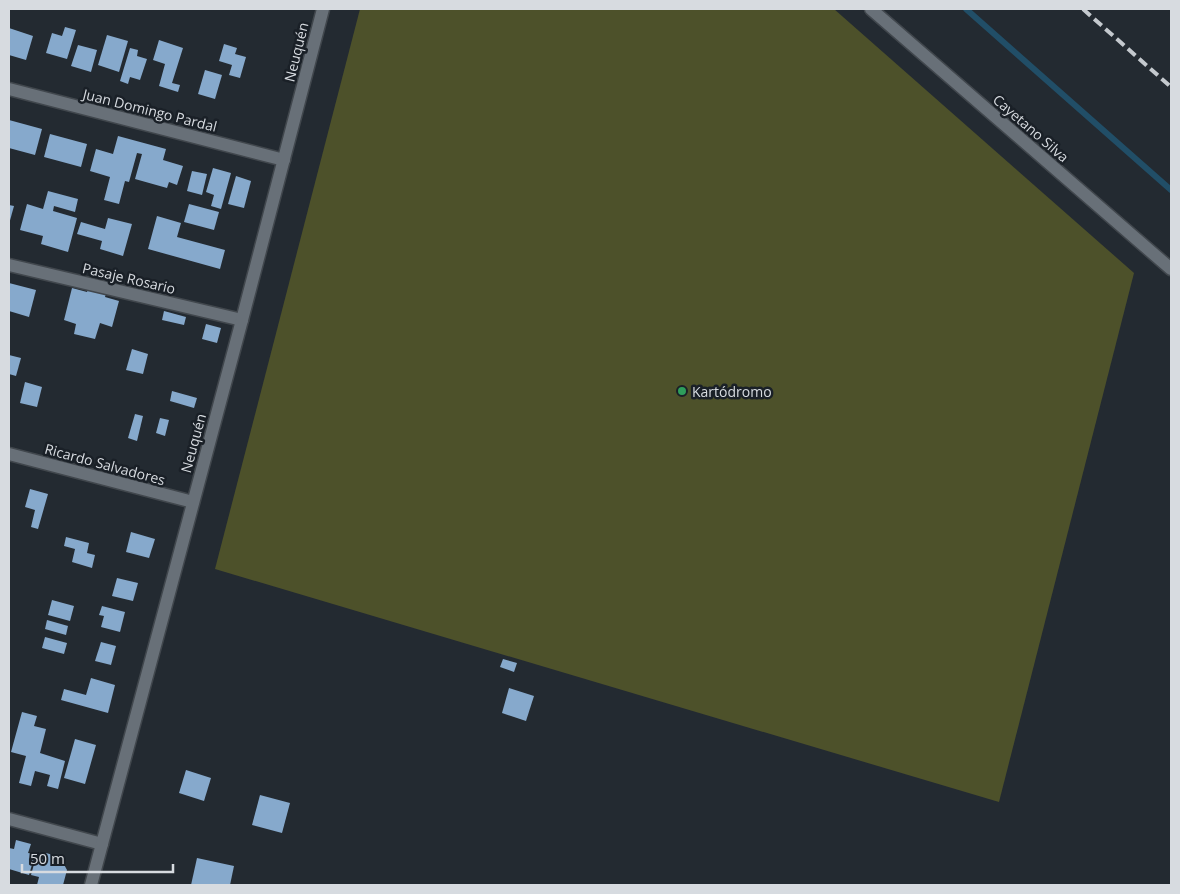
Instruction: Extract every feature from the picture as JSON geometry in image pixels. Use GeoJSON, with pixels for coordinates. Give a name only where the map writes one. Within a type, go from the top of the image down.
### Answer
{"type":"FeatureCollection","features":[{"type":"Feature","properties":{"kind":"street","name":"Neuquén"},"geometry":{"type":"LineString","coordinates":[[91,885],[323,9]]}},
{"type":"Feature","properties":{"kind":"street","name":"Cayetano Silva"},"geometry":{"type":"LineString","coordinates":[[871,9],[1171,269]]}},
{"type":"Feature","properties":{"kind":"street","name":"Juan Domingo Pardal"},"geometry":{"type":"LineString","coordinates":[[9,89],[284,160]]}},
{"type":"Feature","properties":{"kind":"street","name":"Pasaje Rosario"},"geometry":{"type":"LineString","coordinates":[[9,265],[242,320]]}},
{"type":"Feature","properties":{"kind":"street","name":"Ricardo Salvadores"},"geometry":{"type":"LineString","coordinates":[[9,454],[193,502]]}},
{"type":"Feature","properties":{"kind":"street"},"geometry":{"type":"LineString","coordinates":[[9,819],[102,844]]}},
{"type":"Feature","properties":{"kind":"green space","name":"Kartódromo"},"geometry":{"type":"Polygon","coordinates":[[[360,9],[834,9],[1134,273],[999,802],[215,569],[360,9]]]}},
{"type":"Feature","properties":{"kind":"building"},"geometry":{"type":"Polygon","coordinates":[[[65,27],[76,30],[67,59],[46,53],[52,33],[62,36],[65,27]]]}},
{"type":"Feature","properties":{"kind":"building"},"geometry":{"type":"Polygon","coordinates":[[[9,28],[33,36],[26,60],[9,55],[9,28]]]}},
{"type":"Feature","properties":{"kind":"building"},"geometry":{"type":"Polygon","coordinates":[[[107,35],[128,41],[119,72],[98,65],[107,35]]]}},
{"type":"Feature","properties":{"kind":"building"},"geometry":{"type":"Polygon","coordinates":[[[159,40],[183,48],[172,83],[180,85],[178,92],[159,86],[165,64],[153,60],[159,40]]]}},
{"type":"Feature","properties":{"kind":"building"},"geometry":{"type":"Polygon","coordinates":[[[224,44],[237,48],[235,54],[246,57],[240,78],[229,75],[232,65],[219,61],[224,44]]]}},
{"type":"Feature","properties":{"kind":"building"},"geometry":{"type":"Polygon","coordinates":[[[78,45],[97,50],[91,72],[71,66],[78,45]]]}},
{"type":"Feature","properties":{"kind":"building"},"geometry":{"type":"Polygon","coordinates":[[[130,48],[138,50],[137,56],[147,59],[140,80],[130,77],[128,84],[120,81],[130,48]]]}},
{"type":"Feature","properties":{"kind":"building"},"geometry":{"type":"Polygon","coordinates":[[[205,70],[222,75],[215,99],[198,94],[205,70]]]}},
{"type":"Feature","properties":{"kind":"building"},"geometry":{"type":"Polygon","coordinates":[[[9,120],[42,129],[35,155],[9,148],[9,120]]]}},
{"type":"Feature","properties":{"kind":"building"},"geometry":{"type":"Polygon","coordinates":[[[50,134],[87,144],[81,167],[44,157],[50,134]]]}},
{"type":"Feature","properties":{"kind":"building"},"geometry":{"type":"Polygon","coordinates":[[[118,136],[166,149],[163,160],[183,166],[177,185],[169,182],[167,188],[135,179],[142,154],[137,153],[129,182],[125,181],[119,204],[104,200],[110,177],[90,171],[96,149],[113,154],[118,136]]]}},
{"type":"Feature","properties":{"kind":"building"},"geometry":{"type":"Polygon","coordinates":[[[213,168],[231,173],[221,209],[211,206],[214,195],[206,192],[213,168]]]}},
{"type":"Feature","properties":{"kind":"building"},"geometry":{"type":"Polygon","coordinates":[[[192,171],[207,174],[202,195],[187,191],[192,171]]]}},
{"type":"Feature","properties":{"kind":"building"},"geometry":{"type":"Polygon","coordinates":[[[236,176],[251,181],[244,208],[228,204],[236,176]]]}},
{"type":"Feature","properties":{"kind":"building"},"geometry":{"type":"Polygon","coordinates":[[[48,191],[78,199],[75,212],[54,206],[53,211],[77,218],[68,252],[41,244],[43,236],[20,230],[27,204],[43,209],[48,191]]]}},
{"type":"Feature","properties":{"kind":"building"},"geometry":{"type":"Polygon","coordinates":[[[189,204],[219,212],[214,230],[184,222],[189,204]]]}},
{"type":"Feature","properties":{"kind":"building"},"geometry":{"type":"Polygon","coordinates":[[[9,205],[14,206],[9,224],[9,205]]]}},
{"type":"Feature","properties":{"kind":"building"},"geometry":{"type":"Polygon","coordinates":[[[157,216],[181,223],[177,237],[225,250],[220,269],[148,249],[157,216]]]}},
{"type":"Feature","properties":{"kind":"building"},"geometry":{"type":"Polygon","coordinates":[[[108,218],[132,224],[123,256],[100,249],[102,241],[77,234],[81,222],[105,229],[108,218]]]}},
{"type":"Feature","properties":{"kind":"building"},"geometry":{"type":"Polygon","coordinates":[[[9,283],[36,290],[29,317],[9,311],[9,283]]]}},
{"type":"Feature","properties":{"kind":"building"},"geometry":{"type":"Polygon","coordinates":[[[89,286],[107,290],[105,297],[119,301],[112,327],[100,323],[95,339],[74,334],[76,324],[64,320],[72,288],[87,292],[89,286]]]}},
{"type":"Feature","properties":{"kind":"building"},"geometry":{"type":"Polygon","coordinates":[[[164,311],[186,317],[184,325],[162,320],[164,311]]]}},
{"type":"Feature","properties":{"kind":"building"},"geometry":{"type":"Polygon","coordinates":[[[206,324],[221,328],[217,343],[202,339],[206,324]]]}},
{"type":"Feature","properties":{"kind":"building"},"geometry":{"type":"Polygon","coordinates":[[[132,349],[148,354],[143,374],[126,370],[132,349]]]}},
{"type":"Feature","properties":{"kind":"building"},"geometry":{"type":"Polygon","coordinates":[[[9,355],[21,358],[16,376],[9,374],[9,355]]]}},
{"type":"Feature","properties":{"kind":"building"},"geometry":{"type":"Polygon","coordinates":[[[25,382],[42,387],[37,407],[20,403],[25,382]]]}},
{"type":"Feature","properties":{"kind":"building"},"geometry":{"type":"Polygon","coordinates":[[[172,391],[197,398],[194,408],[170,401],[172,391]]]}},
{"type":"Feature","properties":{"kind":"building"},"geometry":{"type":"Polygon","coordinates":[[[135,414],[143,416],[137,441],[128,438],[135,414]]]}},
{"type":"Feature","properties":{"kind":"building"},"geometry":{"type":"Polygon","coordinates":[[[160,418],[169,420],[165,436],[156,433],[160,418]]]}},
{"type":"Feature","properties":{"kind":"building"},"geometry":{"type":"Polygon","coordinates":[[[30,489],[48,494],[38,529],[31,527],[35,510],[25,507],[30,489]]]}},
{"type":"Feature","properties":{"kind":"building"},"geometry":{"type":"Polygon","coordinates":[[[131,532],[155,539],[149,558],[126,552],[131,532]]]}},
{"type":"Feature","properties":{"kind":"building"},"geometry":{"type":"Polygon","coordinates":[[[66,537],[89,543],[87,553],[95,555],[92,568],[72,562],[75,549],[64,546],[66,537]]]}},
{"type":"Feature","properties":{"kind":"building"},"geometry":{"type":"Polygon","coordinates":[[[117,578],[138,583],[133,601],[112,596],[117,578]]]}},
{"type":"Feature","properties":{"kind":"building"},"geometry":{"type":"Polygon","coordinates":[[[52,600],[74,606],[70,621],[48,615],[52,600]]]}},
{"type":"Feature","properties":{"kind":"building"},"geometry":{"type":"Polygon","coordinates":[[[102,606],[125,612],[120,632],[101,627],[104,616],[99,615],[102,606]]]}},
{"type":"Feature","properties":{"kind":"building"},"geometry":{"type":"Polygon","coordinates":[[[47,620],[68,626],[66,635],[45,629],[47,620]]]}},
{"type":"Feature","properties":{"kind":"building"},"geometry":{"type":"Polygon","coordinates":[[[45,637],[67,643],[64,654],[42,648],[45,637]]]}},
{"type":"Feature","properties":{"kind":"building"},"geometry":{"type":"Polygon","coordinates":[[[101,642],[116,646],[111,665],[95,661],[101,642]]]}},
{"type":"Feature","properties":{"kind":"building"},"geometry":{"type":"Polygon","coordinates":[[[503,659],[517,663],[514,672],[500,667],[503,659]]]}},
{"type":"Feature","properties":{"kind":"building"},"geometry":{"type":"Polygon","coordinates":[[[91,678],[115,685],[108,713],[61,700],[64,689],[86,695],[91,678]]]}},
{"type":"Feature","properties":{"kind":"building"},"geometry":{"type":"Polygon","coordinates":[[[509,688],[534,696],[526,721],[502,713],[509,688]]]}},
{"type":"Feature","properties":{"kind":"building"},"geometry":{"type":"Polygon","coordinates":[[[22,712],[37,716],[34,726],[46,729],[40,753],[65,761],[58,789],[47,786],[50,775],[35,771],[31,786],[19,783],[26,756],[11,752],[22,712]]]}},
{"type":"Feature","properties":{"kind":"building"},"geometry":{"type":"Polygon","coordinates":[[[75,739],[96,745],[85,784],[64,778],[75,739]]]}},
{"type":"Feature","properties":{"kind":"building"},"geometry":{"type":"Polygon","coordinates":[[[186,770],[211,778],[204,801],[179,793],[186,770]]]}},
{"type":"Feature","properties":{"kind":"building"},"geometry":{"type":"Polygon","coordinates":[[[260,795],[290,803],[282,833],[252,825],[260,795]]]}},
{"type":"Feature","properties":{"kind":"building"},"geometry":{"type":"Polygon","coordinates":[[[16,840],[31,844],[28,853],[35,854],[29,875],[9,869],[9,848],[14,849],[16,840]]]}},
{"type":"Feature","properties":{"kind":"building"},"geometry":{"type":"Polygon","coordinates":[[[46,853],[60,857],[67,870],[63,885],[37,885],[39,877],[31,875],[36,857],[44,860],[46,853]]]}},
{"type":"Feature","properties":{"kind":"building"},"geometry":{"type":"Polygon","coordinates":[[[197,858],[234,866],[230,885],[191,885],[197,858]]]}},
{"type":"Feature","properties":{"kind":"waterway"},"geometry":{"type":"LineString","coordinates":[[966,9],[1171,190]]}},
{"type":"Feature","properties":{"kind":"railway"},"geometry":{"type":"LineString","coordinates":[[1083,9],[1171,87]]}},
{"type":"Feature","properties":{"kind":"place","name":"Kartódromo"},"geometry":{"type":"Point","coordinates":[682,391]}}]}
